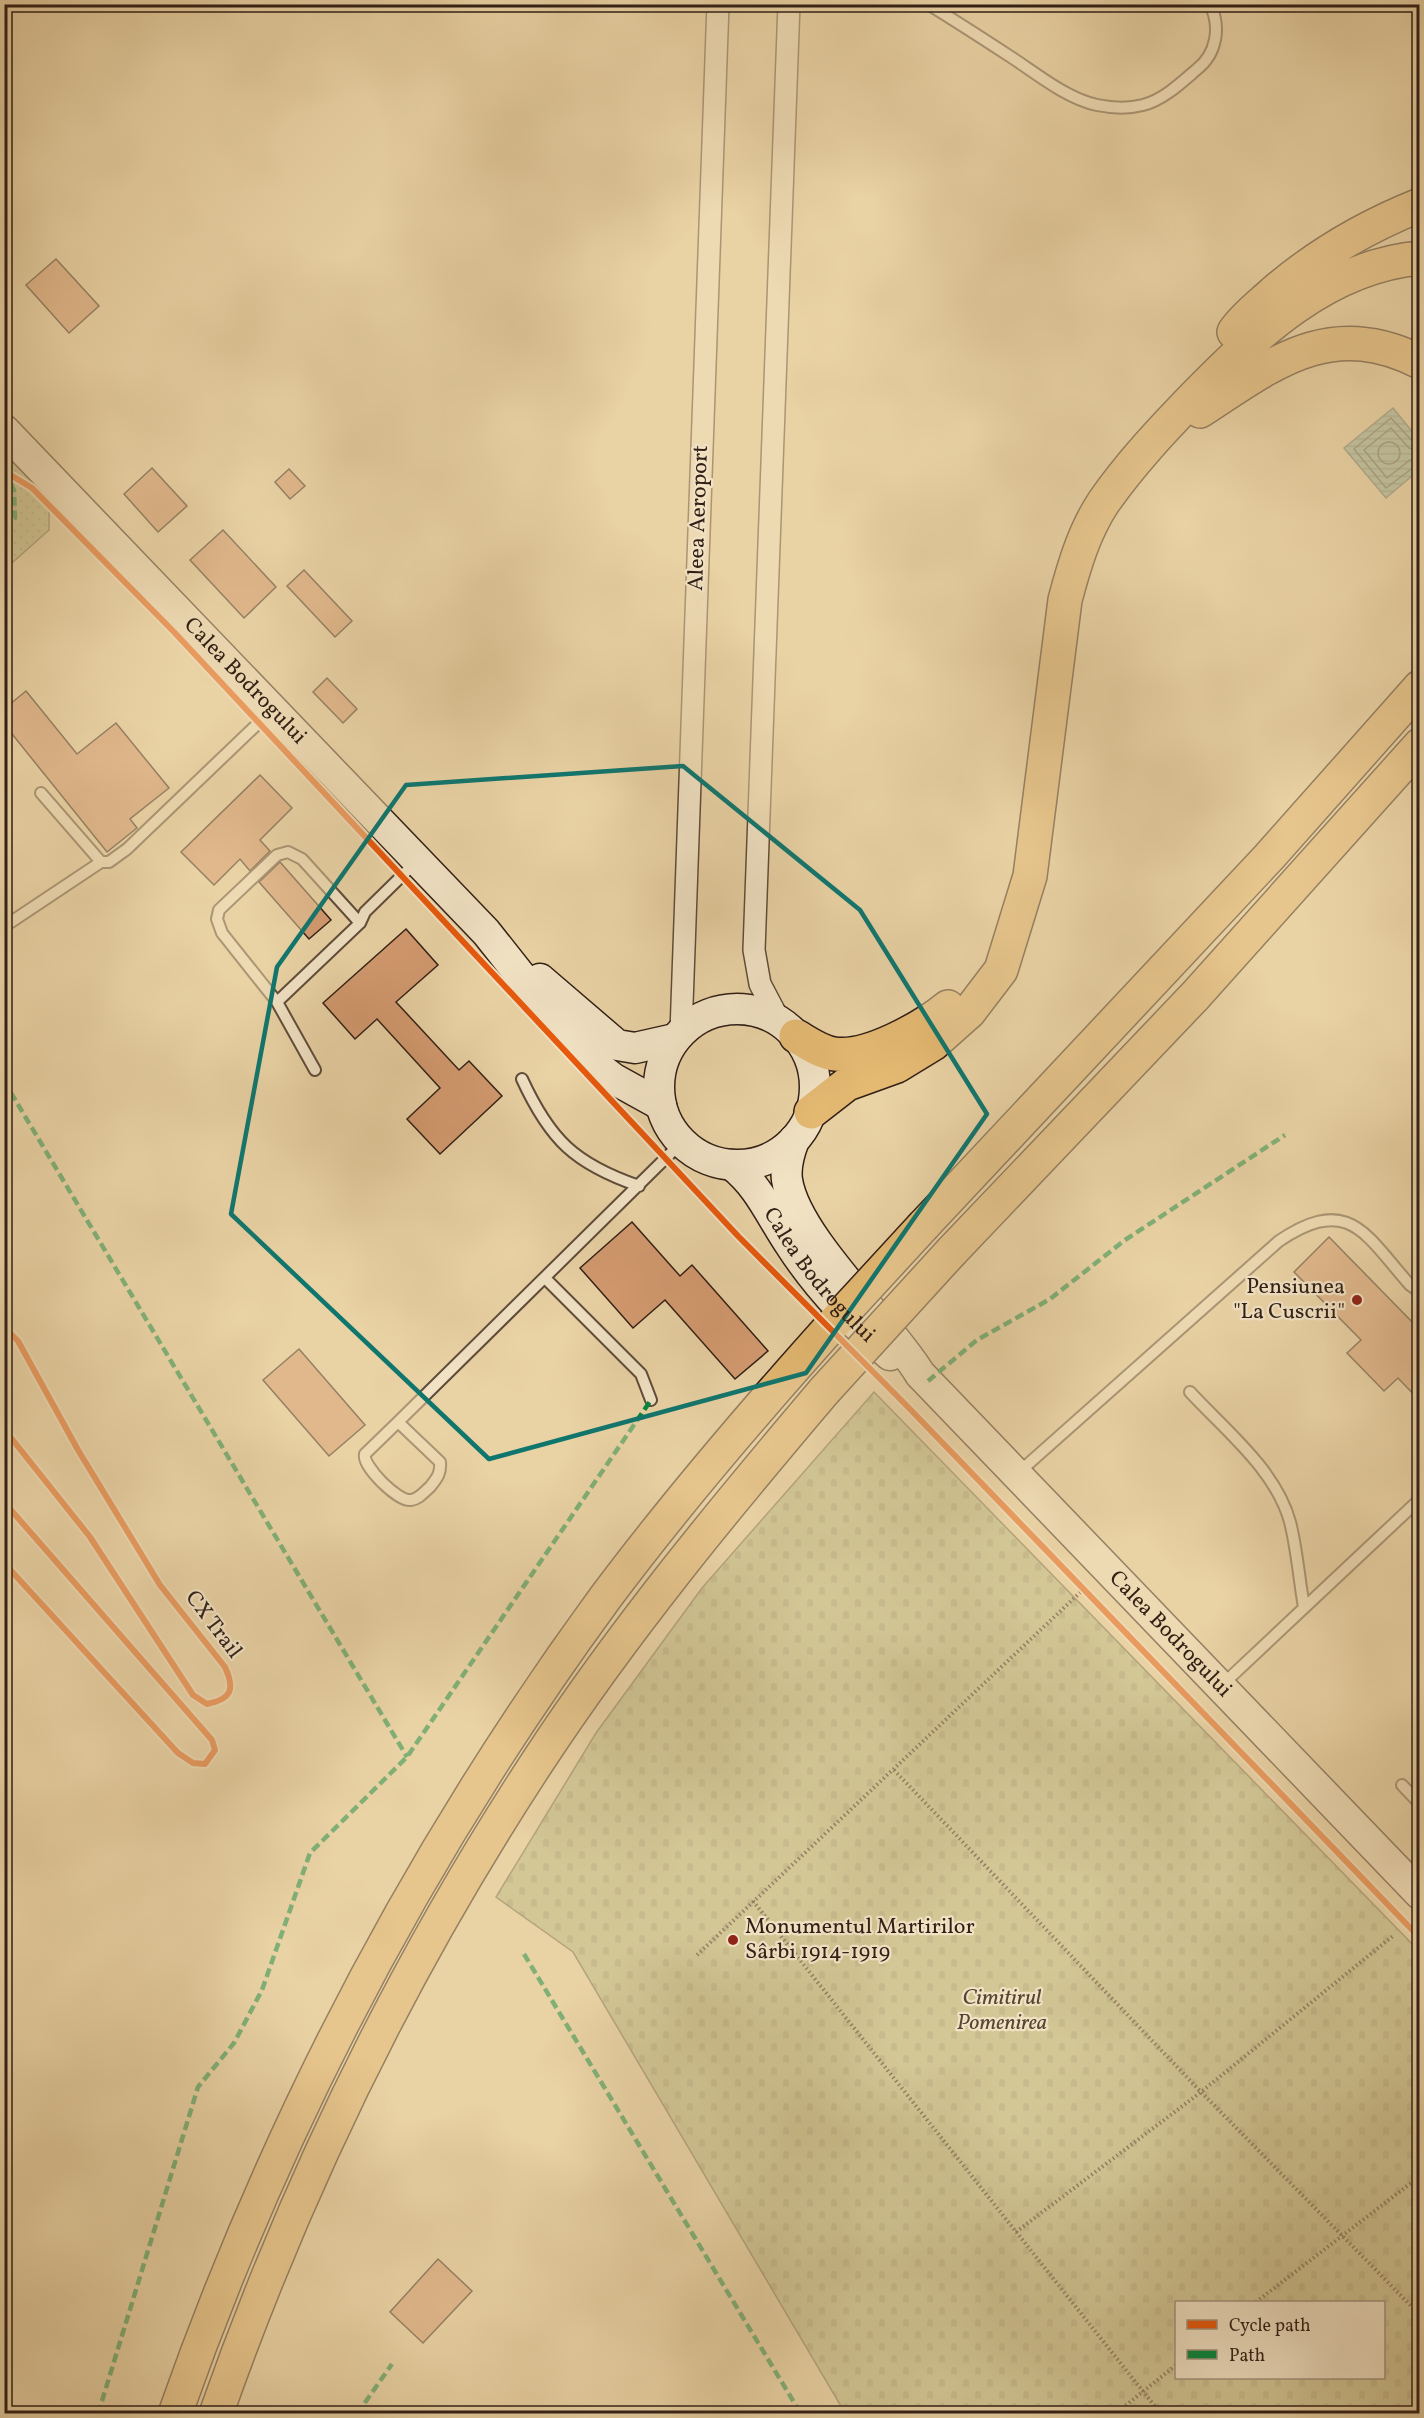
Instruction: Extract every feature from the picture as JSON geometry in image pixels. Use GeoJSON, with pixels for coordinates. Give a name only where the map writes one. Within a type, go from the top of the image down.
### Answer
{"type":"FeatureCollection","features":[{"type":"Feature","properties":{"kind":"highway"},"geometry":{"type":"LineString","coordinates":[[1193,398],[1236,328],[1301,269],[1329,249],[1375,223],[1419,205]]}},
{"type":"Feature","properties":{"kind":"highway"},"geometry":{"type":"LineString","coordinates":[[811,1112],[847,1084],[917,1055],[961,1020],[983,996],[1001,970],[1030,876],[1065,600],[1076,561],[1103,503],[1153,441],[1249,343],[1313,295],[1366,270],[1419,258]]}},
{"type":"Feature","properties":{"kind":"highway"},"geometry":{"type":"LineString","coordinates":[[1153,441],[1259,371],[1309,348],[1349,344],[1376,347],[1419,362]]}},
{"type":"Feature","properties":{"kind":"highway"},"geometry":{"type":"LineString","coordinates":[[175,2414],[222,2285],[302,2103],[345,2016],[430,1862],[510,1735],[606,1597],[666,1519],[795,1367],[924,1225],[1176,958],[1415,689]]}},
{"type":"Feature","properties":{"kind":"highway"},"geometry":{"type":"LineString","coordinates":[[216,2414],[269,2272],[334,2123],[377,2036],[462,1884],[539,1760],[636,1622],[703,1535],[825,1390],[952,1251],[1202,987],[1419,745]]}},
{"type":"Feature","properties":{"kind":"highway"},"geometry":{"type":"LineString","coordinates":[[788,1029],[820,1050],[841,1054],[875,1047],[919,1027],[937,1016],[972,986],[1016,922]]}},
{"type":"Feature","properties":{"kind":"main road","name":"Calea Bodrogului"},"geometry":{"type":"LineString","coordinates":[[4,430],[486,932],[593,1063],[614,1079],[661,1105]]}},
{"type":"Feature","properties":{"kind":"main road","name":"Calea Bodrogului"},"geometry":{"type":"LineString","coordinates":[[486,932],[617,1045],[636,1048],[678,1036],[703,1016],[728,1009],[754,1011],[788,1029],[813,1068],[815,1093],[811,1112],[794,1140],[785,1149],[762,1161],[732,1165],[703,1157],[682,1142],[669,1126],[661,1105],[658,1083],[660,1069],[678,1036]]}},
{"type":"Feature","properties":{"kind":"main road","name":"Calea Bodrogului"},"geometry":{"type":"LineString","coordinates":[[794,1140],[786,1169],[787,1182],[799,1210],[838,1268],[900,1342],[920,1374],[1419,1894]]}},
{"type":"Feature","properties":{"kind":"main road","name":"Calea Bodrogului"},"geometry":{"type":"LineString","coordinates":[[732,1165],[754,1185],[789,1245],[823,1288],[860,1328],[889,1354],[920,1374]]}},
{"type":"Feature","properties":{"kind":"street","name":"Aleea Aeroport"},"geometry":{"type":"LineString","coordinates":[[678,1036],[718,4]]}},
{"type":"Feature","properties":{"kind":"street"},"geometry":{"type":"LineString","coordinates":[[788,1029],[760,984],[754,950],[789,4]]}},
{"type":"Feature","properties":{"kind":"lane"},"geometry":{"type":"LineString","coordinates":[[928,4],[1053,85],[1095,105],[1120,108],[1144,105],[1172,90],[1201,67],[1212,50],[1217,33],[1216,16],[1210,4]]}},
{"type":"Feature","properties":{"kind":"lane"},"geometry":{"type":"LineString","coordinates":[[11,922],[101,862],[109,862],[127,849],[273,710]]}},
{"type":"Feature","properties":{"kind":"lane"},"geometry":{"type":"LineString","coordinates":[[41,793],[101,862]]}},
{"type":"Feature","properties":{"kind":"lane"},"geometry":{"type":"LineString","coordinates":[[315,1070],[277,1002],[222,933],[217,919],[219,910],[277,855],[288,852],[302,859],[360,923]]}},
{"type":"Feature","properties":{"kind":"lane"},"geometry":{"type":"LineString","coordinates":[[277,1002],[360,923],[365,912],[417,861]]}},
{"type":"Feature","properties":{"kind":"lane"},"geometry":{"type":"LineString","coordinates":[[522,1079],[538,1113],[560,1141],[587,1164],[607,1175],[639,1186]]}},
{"type":"Feature","properties":{"kind":"lane"},"geometry":{"type":"LineString","coordinates":[[398,1422],[440,1462],[438,1478],[420,1497],[410,1501],[401,1499],[368,1468],[363,1459],[365,1454],[398,1422],[546,1279],[682,1142]]}},
{"type":"Feature","properties":{"kind":"lane"},"geometry":{"type":"LineString","coordinates":[[1016,1475],[1279,1241],[1300,1227],[1317,1220],[1331,1219],[1355,1226],[1419,1292]]}},
{"type":"Feature","properties":{"kind":"lane"},"geometry":{"type":"LineString","coordinates":[[546,1279],[641,1374],[651,1400]]}},
{"type":"Feature","properties":{"kind":"lane"},"geometry":{"type":"LineString","coordinates":[[1190,1392],[1267,1475],[1279,1495],[1289,1521],[1304,1608]]}},
{"type":"Feature","properties":{"kind":"lane"},"geometry":{"type":"LineString","coordinates":[[1220,1687],[1419,1499]]}},
{"type":"Feature","properties":{"kind":"lane"},"geometry":{"type":"LineString","coordinates":[[1402,1785],[1419,1804]]}},
{"type":"Feature","properties":{"kind":"path"},"geometry":{"type":"LineString","coordinates":[[697,1955],[1105,1568]]}},
{"type":"Feature","properties":{"kind":"path"},"geometry":{"type":"LineString","coordinates":[[1076,1581],[1092,1598]]}},
{"type":"Feature","properties":{"kind":"path"},"geometry":{"type":"LineString","coordinates":[[894,1770],[1201,2092],[1419,2315]]}},
{"type":"Feature","properties":{"kind":"path"},"geometry":{"type":"LineString","coordinates":[[753,1901],[1161,2414]]}},
{"type":"Feature","properties":{"kind":"path"},"geometry":{"type":"LineString","coordinates":[[1016,2232],[1201,2092],[1394,1935]]}},
{"type":"Feature","properties":{"kind":"path"},"geometry":{"type":"LineString","coordinates":[[1257,2301],[1419,2176]]}},
{"type":"Feature","properties":{"kind":"path"},"geometry":{"type":"LineString","coordinates":[[1115,2414],[1175,2366]]}},
{"type":"Feature","properties":{"kind":"highlighted area"},"geometry":{"type":"Polygon","coordinates":[[[683,766],[860,910],[987,1114],[806,1373],[489,1459],[231,1214],[277,967],[406,785],[683,766]]]}},
{"type":"Feature","properties":{"kind":"green space"},"geometry":{"type":"Polygon","coordinates":[[[4,431],[49,477],[49,530],[5,569],[4,431]]]}},
{"type":"Feature","properties":{"kind":"green space","name":"Cimitirul Pomenirea"},"geometry":{"type":"Polygon","coordinates":[[[874,1392],[1419,1951],[1419,2413],[845,2413],[573,1952],[496,1897],[596,1733],[702,1588],[874,1392]]]}},
{"type":"Feature","properties":{"kind":"water"},"geometry":{"type":"Polygon","coordinates":[[[1393,408],[1419,440],[1419,470],[1386,498],[1344,448],[1393,408]]]}},
{"type":"Feature","properties":{"kind":"building"},"geometry":{"type":"Polygon","coordinates":[[[56,259],[99,306],[69,333],[26,285],[56,259]]]}},
{"type":"Feature","properties":{"kind":"building"},"geometry":{"type":"Polygon","coordinates":[[[152,468],[187,506],[158,532],[124,494],[152,468]]]}},
{"type":"Feature","properties":{"kind":"building"},"geometry":{"type":"Polygon","coordinates":[[[289,469],[305,486],[290,499],[275,482],[289,469]]]}},
{"type":"Feature","properties":{"kind":"building"},"geometry":{"type":"Polygon","coordinates":[[[223,530],[276,587],[244,618],[190,560],[223,530]]]}},
{"type":"Feature","properties":{"kind":"building"},"geometry":{"type":"Polygon","coordinates":[[[304,570],[352,621],[335,637],[287,586],[304,570]]]}},
{"type":"Feature","properties":{"kind":"building"},"geometry":{"type":"Polygon","coordinates":[[[327,678],[357,709],[343,723],[313,692],[327,678]]]}},
{"type":"Feature","properties":{"kind":"building"},"geometry":{"type":"Polygon","coordinates":[[[26,691],[77,754],[116,723],[169,788],[130,819],[137,828],[107,852],[4,724],[4,709],[26,691]]]}},
{"type":"Feature","properties":{"kind":"building"},"geometry":{"type":"Polygon","coordinates":[[[260,775],[292,808],[260,840],[270,851],[250,871],[240,859],[214,885],[181,852],[260,775]]]}},
{"type":"Feature","properties":{"kind":"building"},"geometry":{"type":"Polygon","coordinates":[[[280,862],[331,920],[309,939],[259,882],[280,862]]]}},
{"type":"Feature","properties":{"kind":"building"},"geometry":{"type":"Polygon","coordinates":[[[406,929],[438,965],[396,1002],[459,1070],[469,1061],[502,1096],[440,1154],[407,1119],[440,1088],[377,1019],[355,1039],[323,1003],[406,929]]]}},
{"type":"Feature","properties":{"kind":"building"},"geometry":{"type":"Polygon","coordinates":[[[632,1222],[680,1276],[692,1265],[768,1351],[735,1379],[665,1300],[633,1328],[580,1268],[632,1222]]]}},
{"type":"Feature","properties":{"kind":"building","name":"Pensiunea \"La Cuscrii\""},"geometry":{"type":"Polygon","coordinates":[[[1329,1237],[1419,1329],[1419,1400],[1398,1378],[1384,1391],[1347,1353],[1361,1340],[1294,1272],[1329,1237]]]}},
{"type":"Feature","properties":{"kind":"building"},"geometry":{"type":"Polygon","coordinates":[[[299,1349],[365,1425],[329,1456],[263,1380],[299,1349]]]}},
{"type":"Feature","properties":{"kind":"building"},"geometry":{"type":"Polygon","coordinates":[[[438,2259],[472,2291],[423,2343],[390,2312],[438,2259]]]}},
{"type":"Feature","properties":{"kind":"marked path"},"geometry":{"type":"LineString","coordinates":[[4,528],[15,518],[14,490],[6,475]]}},
{"type":"Feature","properties":{"kind":"marked path"},"geometry":{"type":"LineString","coordinates":[[4,1081],[407,1757]]}},
{"type":"Feature","properties":{"kind":"marked path"},"geometry":{"type":"LineString","coordinates":[[928,1381],[977,1340],[1050,1299],[1125,1240],[1285,1135]]}},
{"type":"Feature","properties":{"kind":"marked path"},"geometry":{"type":"LineString","coordinates":[[98,2414],[198,2087],[234,2043],[262,1990],[310,1853],[407,1757],[651,1400]]}},
{"type":"Feature","properties":{"kind":"marked path"},"geometry":{"type":"LineString","coordinates":[[524,1954],[801,2414]]}},
{"type":"Feature","properties":{"kind":"marked path"},"geometry":{"type":"LineString","coordinates":[[357,2414],[392,2364]]}},
{"type":"Feature","properties":{"kind":"cycle path"},"geometry":{"type":"LineString","coordinates":[[4,471],[32,488],[174,632],[738,1236],[908,1407],[1420,1938]]}},
{"type":"Feature","properties":{"kind":"cycle path","name":"CX Trail"},"geometry":{"type":"LineString","coordinates":[[4,1327],[18,1341],[78,1450],[160,1585],[225,1667],[230,1681],[229,1692],[226,1696],[207,1704],[193,1695],[90,1537],[4,1429]]}},
{"type":"Feature","properties":{"kind":"cycle path"},"geometry":{"type":"LineString","coordinates":[[4,1502],[212,1740],[215,1750],[205,1764],[193,1763],[178,1753],[4,1563]]}},
{"type":"Feature","properties":{"kind":"place","name":"Pensiunea \"La Cuscrii\""},"geometry":{"type":"Point","coordinates":[1357,1300]}},
{"type":"Feature","properties":{"kind":"place","name":"Monumentul Martirilor Sârbi 1914-1919"},"geometry":{"type":"Point","coordinates":[733,1940]}}]}
